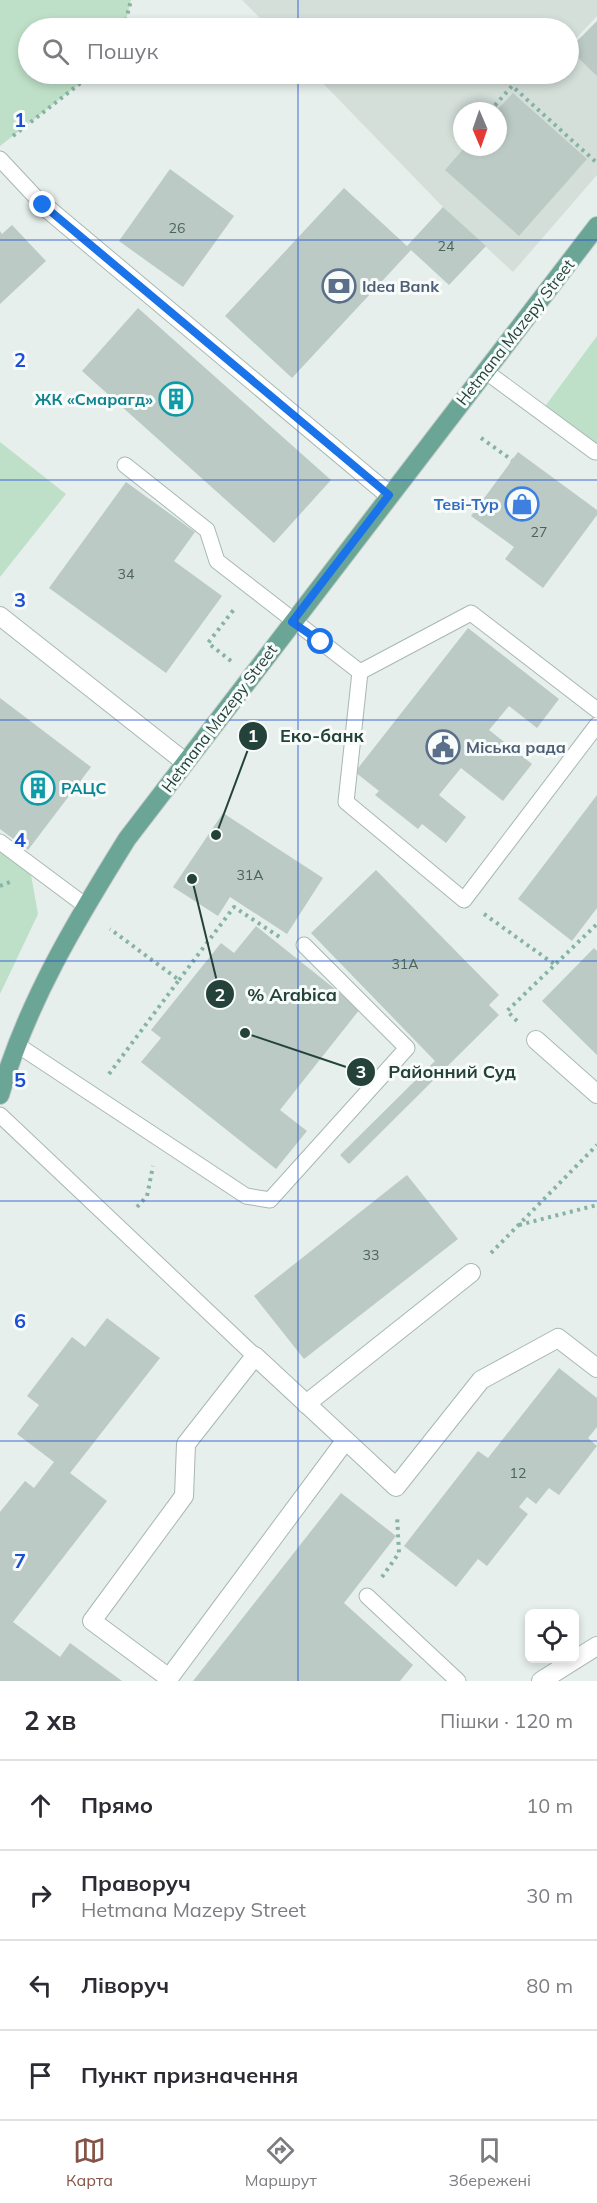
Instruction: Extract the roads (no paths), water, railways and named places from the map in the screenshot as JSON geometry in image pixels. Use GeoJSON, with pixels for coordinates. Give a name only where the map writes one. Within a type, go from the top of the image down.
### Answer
{"type":"FeatureCollection","features":[{"type":"Feature","properties":{"kind":"main road","name":"Hetmana Mazepy Street"},"geometry":{"type":"LineString","coordinates":[[0,1095],[16,1044],[40,989],[86,906],[127,839],[597,226]]}},
{"type":"Feature","properties":{"kind":"street"},"geometry":{"type":"LineString","coordinates":[[43,205],[389,495]]}},
{"type":"Feature","properties":{"kind":"street"},"geometry":{"type":"LineString","coordinates":[[0,616],[185,762]]}},
{"type":"Feature","properties":{"kind":"street"},"geometry":{"type":"LineString","coordinates":[[536,1040],[597,1094]]}},
{"type":"Feature","properties":{"kind":"street"},"geometry":{"type":"LineString","coordinates":[[306,1404],[471,1273]]}},
{"type":"Feature","properties":{"kind":"street"},"geometry":{"type":"LineString","coordinates":[[345,1441],[169,1678],[92,1622],[184,1496],[186,1444],[255,1356],[396,1487],[481,1380],[558,1338],[597,1368]]}},
{"type":"Feature","properties":{"kind":"street"},"geometry":{"type":"LineString","coordinates":[[541,1681],[597,1647]]}},
{"type":"Feature","properties":{"kind":"lane"},"geometry":{"type":"LineString","coordinates":[[0,159],[43,205]]}},
{"type":"Feature","properties":{"kind":"lane"},"geometry":{"type":"LineString","coordinates":[[485,371],[595,452]]}},
{"type":"Feature","properties":{"kind":"lane"},"geometry":{"type":"LineString","coordinates":[[125,465],[207,530],[218,561],[292,622],[360,672]]}},
{"type":"Feature","properties":{"kind":"lane"},"geometry":{"type":"LineString","coordinates":[[360,672],[471,613],[597,710]]}},
{"type":"Feature","properties":{"kind":"lane"},"geometry":{"type":"LineString","coordinates":[[360,672],[346,802],[464,900],[597,725]]}},
{"type":"Feature","properties":{"kind":"lane"},"geometry":{"type":"LineString","coordinates":[[0,842],[86,906]]}},
{"type":"Feature","properties":{"kind":"lane"},"geometry":{"type":"LineString","coordinates":[[16,1044],[246,1196],[270,1200],[407,1048],[304,945]]}},
{"type":"Feature","properties":{"kind":"lane"},"geometry":{"type":"LineString","coordinates":[[0,1115],[255,1356]]}},
{"type":"Feature","properties":{"kind":"lane"},"geometry":{"type":"LineString","coordinates":[[367,1596],[458,1681]]}},
{"type":"Feature","properties":{"kind":"place","name":"Idea Bank"},"geometry":{"type":"Point","coordinates":[339,286]}},
{"type":"Feature","properties":{"kind":"place","name":"ЖК «Смарагд»"},"geometry":{"type":"Point","coordinates":[176,399]}},
{"type":"Feature","properties":{"kind":"place","name":"Теві-Тур"},"geometry":{"type":"Point","coordinates":[522,504]}},
{"type":"Feature","properties":{"kind":"place","name":"Міська рада"},"geometry":{"type":"Point","coordinates":[443,747]}},
{"type":"Feature","properties":{"kind":"place","name":"РАЦС"},"geometry":{"type":"Point","coordinates":[38,788]}},
{"type":"Feature","properties":{"kind":"place","name":"Еко-банк"},"geometry":{"type":"Point","coordinates":[216,835]}},
{"type":"Feature","properties":{"kind":"place","name":"% Arabica"},"geometry":{"type":"Point","coordinates":[192,879]}},
{"type":"Feature","properties":{"kind":"place","name":"Районний Суд"},"geometry":{"type":"Point","coordinates":[245,1033]}}]}
